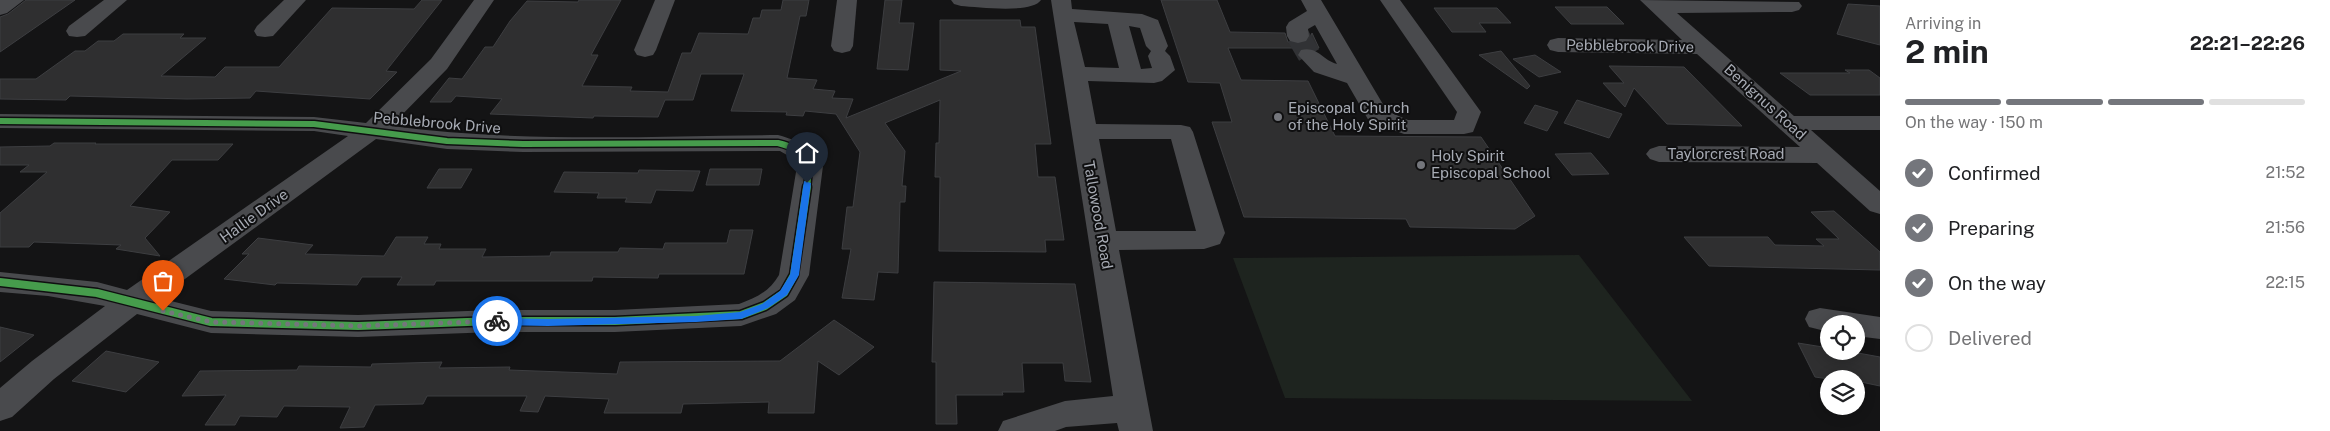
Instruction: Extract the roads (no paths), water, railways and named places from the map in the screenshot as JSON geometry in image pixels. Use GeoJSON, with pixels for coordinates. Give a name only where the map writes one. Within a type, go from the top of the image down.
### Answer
{"type":"FeatureCollection","features":[{"type":"Feature","properties":{"kind":"street"},"geometry":{"type":"LineString","coordinates":[[0,9],[14,0]]}},
{"type":"Feature","properties":{"kind":"street"},"geometry":{"type":"LineString","coordinates":[[77,31],[117,0]]}},
{"type":"Feature","properties":{"kind":"street"},"geometry":{"type":"LineString","coordinates":[[265,31],[296,0]]}},
{"type":"Feature","properties":{"kind":"street","name":"Hallie Drive"},"geometry":{"type":"LineString","coordinates":[[0,408],[43,370],[98,326],[373,130],[439,64],[484,0]]}},
{"type":"Feature","properties":{"kind":"street"},"geometry":{"type":"LineString","coordinates":[[644,50],[665,0]]}},
{"type":"Feature","properties":{"kind":"street"},"geometry":{"type":"LineString","coordinates":[[842,46],[847,0]]}},
{"type":"Feature","properties":{"kind":"street"},"geometry":{"type":"LineString","coordinates":[[961,0],[1027,2],[1031,0]]}},
{"type":"Feature","properties":{"kind":"street"},"geometry":{"type":"LineString","coordinates":[[1356,78],[1322,67],[1303,46],[1297,27],[1315,7],[1378,116],[1404,127],[1464,127],[1469,112],[1390,0]]}},
{"type":"Feature","properties":{"kind":"street"},"geometry":{"type":"LineString","coordinates":[[1654,4],[1792,6]]}},
{"type":"Feature","properties":{"kind":"street","name":"Benignus Road"},"geometry":{"type":"LineString","coordinates":[[1654,4],[1880,205]]}},
{"type":"Feature","properties":{"kind":"street"},"geometry":{"type":"LineString","coordinates":[[1061,8],[1117,19],[1147,22],[1150,25],[1164,70],[1162,73],[1154,76],[1075,74]]}},
{"type":"Feature","properties":{"kind":"street","name":"Tallowood Road"},"geometry":{"type":"LineString","coordinates":[[1061,8],[1075,74],[1133,420]]}},
{"type":"Feature","properties":{"kind":"street"},"geometry":{"type":"LineString","coordinates":[[1117,19],[1132,76]]}},
{"type":"Feature","properties":{"kind":"street","name":"Pebblebrook Drive"},"geometry":{"type":"LineString","coordinates":[[1558,45],[1702,46]]}},
{"type":"Feature","properties":{"kind":"street","name":"Pebblebrook Drive"},"geometry":{"type":"LineString","coordinates":[[0,121],[263,122],[314,124],[373,130],[447,141],[523,144],[778,143],[798,148],[806,156],[810,166],[794,275],[784,293],[765,306],[741,315],[615,322],[495,321],[358,326],[211,322],[131,303]]}},
{"type":"Feature","properties":{"kind":"street"},"geometry":{"type":"LineString","coordinates":[[1790,123],[1880,123]]}},
{"type":"Feature","properties":{"kind":"street"},"geometry":{"type":"LineString","coordinates":[[1083,130],[1181,132],[1211,233],[1210,237],[1204,240],[1102,241]]}},
{"type":"Feature","properties":{"kind":"street","name":"Taylorcrest Road"},"geometry":{"type":"LineString","coordinates":[[1659,154],[1824,155]]}},
{"type":"Feature","properties":{"kind":"street"},"geometry":{"type":"LineString","coordinates":[[0,282],[87,292],[131,303]]}},
{"type":"Feature","properties":{"kind":"street"},"geometry":{"type":"LineString","coordinates":[[1865,326],[1880,328]]}},
{"type":"Feature","properties":{"kind":"street"},"geometry":{"type":"LineString","coordinates":[[1015,431],[1065,414],[1133,420]]}},
{"type":"Feature","properties":{"kind":"tunnel"},"geometry":{"type":"LineString","coordinates":[[1298,36],[1309,55]]}},
{"type":"Feature","properties":{"kind":"place","name":"Episcopal Church of the Holy Spirit"},"geometry":{"type":"Point","coordinates":[1278,117]}},
{"type":"Feature","properties":{"kind":"place","name":"Holy Spirit Episcopal School"},"geometry":{"type":"Point","coordinates":[1421,165]}}]}
